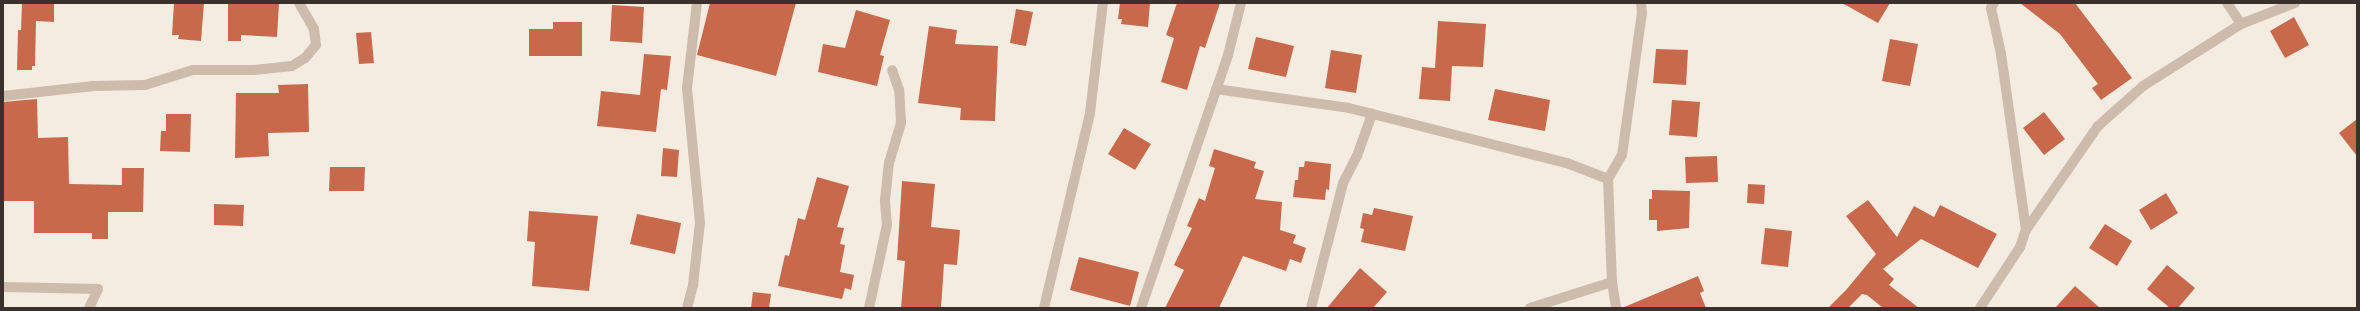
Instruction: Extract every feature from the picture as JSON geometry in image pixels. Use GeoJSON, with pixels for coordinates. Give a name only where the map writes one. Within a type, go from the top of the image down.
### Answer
{"type":"FeatureCollection","features":[{"type":"Feature","properties":{"kind":"street"},"geometry":{"type":"LineString","coordinates":[[3,96],[93,86],[145,85],[193,70],[254,70],[292,66],[305,58],[316,45],[314,29],[299,3]]}},
{"type":"Feature","properties":{"kind":"street"},"geometry":{"type":"LineString","coordinates":[[687,308],[693,285],[700,223],[687,88],[697,3]]}},
{"type":"Feature","properties":{"kind":"street"},"geometry":{"type":"LineString","coordinates":[[1044,308],[1090,113],[1104,3]]}},
{"type":"Feature","properties":{"kind":"street"},"geometry":{"type":"LineString","coordinates":[[1142,308],[1228,56],[1241,3]]}},
{"type":"Feature","properties":{"kind":"street"},"geometry":{"type":"LineString","coordinates":[[1616,308],[1612,282],[1608,179],[1622,155],[1641,20],[1641,3]]}},
{"type":"Feature","properties":{"kind":"street"},"geometry":{"type":"LineString","coordinates":[[1994,3],[1991,8],[2000,54],[2026,230]]}},
{"type":"Feature","properties":{"kind":"street"},"geometry":{"type":"LineString","coordinates":[[2227,3],[2241,24]]}},
{"type":"Feature","properties":{"kind":"street"},"geometry":{"type":"LineString","coordinates":[[1980,308],[2020,247],[2026,230],[2098,126],[2143,86],[2241,24],[2295,3]]}},
{"type":"Feature","properties":{"kind":"street"},"geometry":{"type":"LineString","coordinates":[[869,308],[887,225],[885,200],[889,163],[901,123],[899,90],[892,70]]}},
{"type":"Feature","properties":{"kind":"street"},"geometry":{"type":"LineString","coordinates":[[1216,89],[1349,108],[1567,163],[1608,179]]}},
{"type":"Feature","properties":{"kind":"street"},"geometry":{"type":"LineString","coordinates":[[1311,308],[1343,183],[1357,156],[1372,114]]}},
{"type":"Feature","properties":{"kind":"street"},"geometry":{"type":"LineString","coordinates":[[1530,308],[1612,282]]}},
{"type":"Feature","properties":{"kind":"street"},"geometry":{"type":"LineString","coordinates":[[3,286],[98,288],[88,308]]}},
{"type":"Feature","properties":{"kind":"building"},"geometry":{"type":"Polygon","coordinates":[[[22,3],[54,3],[54,22],[36,21],[35,66],[32,66],[32,70],[17,70],[18,30],[21,30],[22,3]]]}},
{"type":"Feature","properties":{"kind":"building"},"geometry":{"type":"Polygon","coordinates":[[[174,3],[204,3],[201,41],[178,39],[179,35],[172,35],[174,3]]]}},
{"type":"Feature","properties":{"kind":"building"},"geometry":{"type":"Polygon","coordinates":[[[228,3],[279,3],[277,37],[241,35],[241,41],[228,41],[228,3]]]}},
{"type":"Feature","properties":{"kind":"building"},"geometry":{"type":"Polygon","coordinates":[[[710,3],[796,3],[776,76],[697,55],[710,3]]]}},
{"type":"Feature","properties":{"kind":"building"},"geometry":{"type":"Polygon","coordinates":[[[1120,3],[1150,3],[1148,27],[1121,24],[1122,19],[1118,19],[1120,3]]]}},
{"type":"Feature","properties":{"kind":"building"},"geometry":{"type":"Polygon","coordinates":[[[1177,3],[1220,3],[1205,48],[1200,46],[1187,90],[1161,82],[1174,38],[1166,35],[1177,3]]]}},
{"type":"Feature","properties":{"kind":"building"},"geometry":{"type":"Polygon","coordinates":[[[1842,3],[1890,3],[1878,23],[1842,3]]]}},
{"type":"Feature","properties":{"kind":"building"},"geometry":{"type":"Polygon","coordinates":[[[2020,3],[2075,3],[2132,78],[2101,100],[2092,88],[2098,84],[2060,34],[2020,3]]]}},
{"type":"Feature","properties":{"kind":"building"},"geometry":{"type":"Polygon","coordinates":[[[612,5],[644,7],[642,43],[610,41],[612,5]]]}},
{"type":"Feature","properties":{"kind":"building"},"geometry":{"type":"Polygon","coordinates":[[[1016,9],[1033,12],[1026,46],[1010,43],[1016,9]]]}},
{"type":"Feature","properties":{"kind":"building"},"geometry":{"type":"Polygon","coordinates":[[[856,10],[890,20],[880,55],[884,56],[877,86],[818,72],[823,44],[845,48],[856,10]]]}},
{"type":"Feature","properties":{"kind":"building"},"geometry":{"type":"Polygon","coordinates":[[[2294,17],[2309,45],[2285,58],[2270,31],[2294,17]]]}},
{"type":"Feature","properties":{"kind":"building"},"geometry":{"type":"Polygon","coordinates":[[[1438,21],[1486,24],[1483,67],[1452,66],[1450,101],[1419,99],[1422,67],[1435,68],[1438,21]]]}},
{"type":"Feature","properties":{"kind":"building"},"geometry":{"type":"Polygon","coordinates":[[[553,22],[582,22],[582,56],[529,56],[529,29],[553,29],[553,22]]]}},
{"type":"Feature","properties":{"kind":"building"},"geometry":{"type":"Polygon","coordinates":[[[929,26],[957,30],[955,44],[998,46],[995,121],[960,120],[961,108],[918,103],[929,26]]]}},
{"type":"Feature","properties":{"kind":"building"},"geometry":{"type":"Polygon","coordinates":[[[371,32],[374,63],[359,64],[356,33],[371,32]]]}},
{"type":"Feature","properties":{"kind":"building"},"geometry":{"type":"Polygon","coordinates":[[[1256,37],[1294,46],[1286,77],[1248,69],[1256,37]]]}},
{"type":"Feature","properties":{"kind":"building"},"geometry":{"type":"Polygon","coordinates":[[[1890,39],[1918,44],[1910,86],[1882,81],[1890,39]]]}},
{"type":"Feature","properties":{"kind":"building"},"geometry":{"type":"Polygon","coordinates":[[[1656,49],[1688,50],[1686,85],[1653,83],[1656,49]]]}},
{"type":"Feature","properties":{"kind":"building"},"geometry":{"type":"Polygon","coordinates":[[[1331,50],[1362,55],[1356,93],[1325,88],[1331,50]]]}},
{"type":"Feature","properties":{"kind":"building"},"geometry":{"type":"Polygon","coordinates":[[[644,54],[671,56],[667,90],[661,89],[656,132],[597,126],[601,91],[640,95],[644,54]]]}},
{"type":"Feature","properties":{"kind":"building"},"geometry":{"type":"Polygon","coordinates":[[[308,84],[309,132],[268,133],[269,156],[235,158],[236,93],[279,93],[278,85],[308,84]]]}},
{"type":"Feature","properties":{"kind":"building"},"geometry":{"type":"Polygon","coordinates":[[[1495,89],[1550,100],[1545,131],[1488,120],[1495,89]]]}},
{"type":"Feature","properties":{"kind":"building"},"geometry":{"type":"Polygon","coordinates":[[[37,99],[38,138],[68,137],[69,184],[122,185],[122,168],[144,168],[143,212],[108,212],[108,239],[92,239],[92,233],[34,233],[34,201],[3,201],[3,102],[37,99]]]}},
{"type":"Feature","properties":{"kind":"building"},"geometry":{"type":"Polygon","coordinates":[[[1672,100],[1700,102],[1697,137],[1669,135],[1672,100]]]}},
{"type":"Feature","properties":{"kind":"building"},"geometry":{"type":"Polygon","coordinates":[[[2044,112],[2065,139],[2044,155],[2023,128],[2044,112]]]}},
{"type":"Feature","properties":{"kind":"building"},"geometry":{"type":"Polygon","coordinates":[[[166,114],[191,114],[190,152],[160,151],[161,131],[166,131],[166,114]]]}},
{"type":"Feature","properties":{"kind":"building"},"geometry":{"type":"Polygon","coordinates":[[[2357,119],[2357,156],[2339,133],[2357,119]]]}},
{"type":"Feature","properties":{"kind":"building"},"geometry":{"type":"Polygon","coordinates":[[[1124,128],[1151,144],[1135,170],[1108,154],[1124,128]]]}},
{"type":"Feature","properties":{"kind":"building"},"geometry":{"type":"Polygon","coordinates":[[[663,148],[679,150],[677,177],[661,176],[663,148]]]}},
{"type":"Feature","properties":{"kind":"building"},"geometry":{"type":"Polygon","coordinates":[[[1214,149],[1256,162],[1254,168],[1264,171],[1255,199],[1282,202],[1280,230],[1296,235],[1293,243],[1306,248],[1301,263],[1290,259],[1286,271],[1243,256],[1219,308],[1165,308],[1184,270],[1174,265],[1192,228],[1187,226],[1199,198],[1205,201],[1215,168],[1209,166],[1214,149]]]}},
{"type":"Feature","properties":{"kind":"building"},"geometry":{"type":"Polygon","coordinates":[[[1717,156],[1718,182],[1686,183],[1685,157],[1717,156]]]}},
{"type":"Feature","properties":{"kind":"building"},"geometry":{"type":"Polygon","coordinates":[[[1305,161],[1331,164],[1329,190],[1326,189],[1325,200],[1293,197],[1295,180],[1298,180],[1299,167],[1304,167],[1305,161]]]}},
{"type":"Feature","properties":{"kind":"building"},"geometry":{"type":"Polygon","coordinates":[[[330,167],[365,167],[364,191],[329,191],[330,167]]]}},
{"type":"Feature","properties":{"kind":"building"},"geometry":{"type":"Polygon","coordinates":[[[817,177],[849,186],[837,227],[844,228],[840,244],[845,245],[840,272],[854,275],[851,290],[845,288],[842,299],[778,286],[785,255],[789,256],[798,218],[805,220],[817,177]]]}},
{"type":"Feature","properties":{"kind":"building"},"geometry":{"type":"Polygon","coordinates":[[[902,181],[935,184],[931,227],[960,230],[957,265],[944,264],[941,308],[901,308],[905,261],[897,260],[902,181]]]}},
{"type":"Feature","properties":{"kind":"building"},"geometry":{"type":"Polygon","coordinates":[[[1748,184],[1765,185],[1764,204],[1747,203],[1748,184]]]}},
{"type":"Feature","properties":{"kind":"building"},"geometry":{"type":"Polygon","coordinates":[[[1652,190],[1690,191],[1689,228],[1657,231],[1657,220],[1649,220],[1649,199],[1652,199],[1652,190]]]}},
{"type":"Feature","properties":{"kind":"building"},"geometry":{"type":"Polygon","coordinates":[[[2166,193],[2178,213],[2151,230],[2139,210],[2166,193]]]}},
{"type":"Feature","properties":{"kind":"building"},"geometry":{"type":"Polygon","coordinates":[[[1868,200],[1897,237],[1914,206],[1934,217],[1940,205],[1997,234],[1978,268],[1921,239],[1883,269],[1894,279],[1889,285],[1919,308],[1883,308],[1867,295],[1862,294],[1848,308],[1828,308],[1846,290],[1876,254],[1846,216],[1868,200]]]}},
{"type":"Feature","properties":{"kind":"building"},"geometry":{"type":"Polygon","coordinates":[[[214,204],[244,205],[243,226],[214,225],[214,204]]]}},
{"type":"Feature","properties":{"kind":"building"},"geometry":{"type":"Polygon","coordinates":[[[1374,208],[1413,216],[1405,251],[1361,242],[1364,229],[1360,228],[1363,213],[1372,215],[1374,208]]]}},
{"type":"Feature","properties":{"kind":"building"},"geometry":{"type":"Polygon","coordinates":[[[529,211],[598,216],[589,291],[532,286],[535,242],[527,241],[529,211]]]}},
{"type":"Feature","properties":{"kind":"building"},"geometry":{"type":"Polygon","coordinates":[[[637,214],[681,223],[675,254],[630,244],[637,214]]]}},
{"type":"Feature","properties":{"kind":"building"},"geometry":{"type":"Polygon","coordinates":[[[2105,224],[2132,241],[2117,266],[2089,248],[2105,224]]]}},
{"type":"Feature","properties":{"kind":"building"},"geometry":{"type":"Polygon","coordinates":[[[1765,228],[1792,231],[1788,267],[1761,264],[1765,228]]]}},
{"type":"Feature","properties":{"kind":"building"},"geometry":{"type":"Polygon","coordinates":[[[1079,257],[1139,272],[1130,306],[1070,290],[1079,257]]]}},
{"type":"Feature","properties":{"kind":"building"},"geometry":{"type":"Polygon","coordinates":[[[2167,265],[2195,288],[2178,308],[2170,308],[2147,289],[2167,265]]]}},
{"type":"Feature","properties":{"kind":"building"},"geometry":{"type":"Polygon","coordinates":[[[1360,268],[1387,292],[1373,308],[1327,308],[1360,268]]]}},
{"type":"Feature","properties":{"kind":"building"},"geometry":{"type":"Polygon","coordinates":[[[1698,276],[1704,291],[1700,293],[1706,308],[1622,308],[1698,276]]]}},
{"type":"Feature","properties":{"kind":"building"},"geometry":{"type":"Polygon","coordinates":[[[2075,286],[2100,308],[2055,308],[2075,286]]]}},
{"type":"Feature","properties":{"kind":"building"},"geometry":{"type":"Polygon","coordinates":[[[753,292],[771,294],[769,308],[751,308],[753,292]]]}}]}
